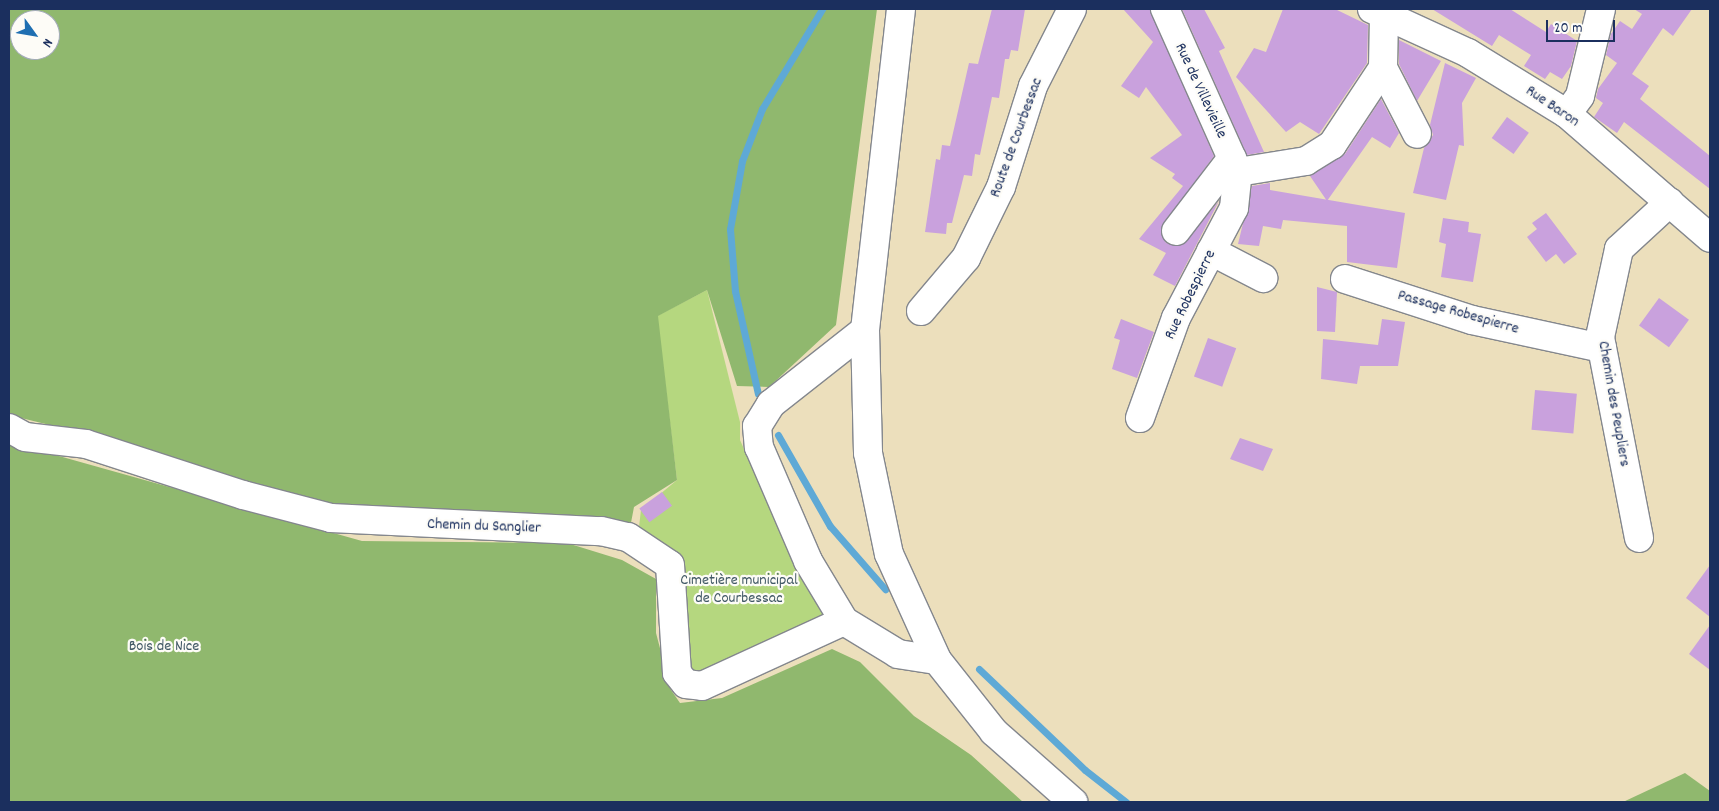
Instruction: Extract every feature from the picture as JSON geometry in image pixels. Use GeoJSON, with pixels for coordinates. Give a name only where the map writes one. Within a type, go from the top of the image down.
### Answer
{"type":"FeatureCollection","features":[{"type":"Feature","properties":{"kind":"street"},"geometry":{"type":"LineString","coordinates":[[916,9],[900,21],[864,330],[868,453],[889,554],[937,660],[994,732],[1073,802]]}},
{"type":"Feature","properties":{"kind":"street","name":"Route de Courbessac"},"geometry":{"type":"LineString","coordinates":[[921,311],[966,258],[997,196],[1033,86],[1072,9]]}},
{"type":"Feature","properties":{"kind":"street","name":"Rue de Villevieille"},"geometry":{"type":"LineString","coordinates":[[1165,9],[1235,165]]}},
{"type":"Feature","properties":{"kind":"street"},"geometry":{"type":"LineString","coordinates":[[1567,114],[1580,96],[1601,9]]}},
{"type":"Feature","properties":{"kind":"street"},"geometry":{"type":"LineString","coordinates":[[1381,11],[1383,68],[1417,134]]}},
{"type":"Feature","properties":{"kind":"street","name":"Rue Baron"},"geometry":{"type":"LineString","coordinates":[[1381,11],[1468,53],[1567,114],[1710,238]]}},
{"type":"Feature","properties":{"kind":"street"},"geometry":{"type":"LineString","coordinates":[[1176,231],[1235,165],[1306,161],[1332,145],[1383,68]]}},
{"type":"Feature","properties":{"kind":"street","name":"Rue Robespierre"},"geometry":{"type":"LineString","coordinates":[[1140,418],[1176,318],[1234,208],[1235,165]]}},
{"type":"Feature","properties":{"kind":"street","name":"Chemin des Peupliers"},"geometry":{"type":"LineString","coordinates":[[1639,538],[1600,337],[1620,249],[1670,202]]}},
{"type":"Feature","properties":{"kind":"street"},"geometry":{"type":"LineString","coordinates":[[1211,251],[1263,278]]}},
{"type":"Feature","properties":{"kind":"street","name":"Passage Robespierre"},"geometry":{"type":"LineString","coordinates":[[1345,279],[1472,320],[1602,348]]}},
{"type":"Feature","properties":{"kind":"street"},"geometry":{"type":"LineString","coordinates":[[864,330],[771,404],[757,426],[759,447],[808,561],[844,621],[898,654],[937,660]]}},
{"type":"Feature","properties":{"kind":"street","name":"Chemin du Sanglier"},"geometry":{"type":"LineString","coordinates":[[9,428],[25,437],[86,444],[242,495],[330,518],[601,531],[628,537],[670,565],[677,673],[686,684],[702,686],[844,621]]}},
{"type":"Feature","properties":{"kind":"green space"},"geometry":{"type":"Polygon","coordinates":[[[9,9],[877,9],[836,325],[769,387],[737,386],[707,290],[658,316],[677,480],[634,507],[630,528],[381,510],[275,496],[70,430],[9,415],[9,9]]]}},
{"type":"Feature","properties":{"kind":"green space","name":"Cimetière municipal de Courbessac"},"geometry":{"type":"Polygon","coordinates":[[[707,290],[740,422],[740,440],[798,571],[828,621],[700,675],[685,665],[674,553],[638,535],[641,510],[677,480],[657,316],[707,290]]]}},
{"type":"Feature","properties":{"kind":"green space","name":"Bois de Nice"},"geometry":{"type":"Polygon","coordinates":[[[9,442],[362,541],[567,543],[622,560],[656,579],[656,633],[671,690],[680,703],[722,698],[832,649],[860,662],[914,716],[971,755],[1023,802],[9,802],[9,442]]]}},
{"type":"Feature","properties":{"kind":"green space"},"geometry":{"type":"Polygon","coordinates":[[[1685,773],[1710,791],[1710,802],[1623,802],[1685,773]]]}},
{"type":"Feature","properties":{"kind":"building"},"geometry":{"type":"Polygon","coordinates":[[[992,9],[1025,9],[1018,51],[1011,50],[1009,59],[1005,59],[999,98],[992,97],[980,155],[975,154],[972,176],[964,175],[952,223],[947,223],[946,234],[925,232],[936,159],[940,160],[942,145],[950,146],[969,63],[978,64],[992,9]]]}},
{"type":"Feature","properties":{"kind":"building"},"geometry":{"type":"Polygon","coordinates":[[[1123,9],[1150,9],[1214,156],[1161,228],[1166,243],[1182,245],[1219,201],[1175,286],[1153,275],[1166,253],[1139,239],[1183,186],[1172,178],[1175,174],[1150,158],[1182,135],[1146,87],[1139,98],[1121,86],[1153,42],[1123,9]]]}},
{"type":"Feature","properties":{"kind":"building"},"geometry":{"type":"Polygon","coordinates":[[[1182,9],[1204,9],[1225,48],[1219,51],[1264,152],[1247,155],[1182,9]]]}},
{"type":"Feature","properties":{"kind":"building"},"geometry":{"type":"Polygon","coordinates":[[[1283,9],[1335,9],[1368,25],[1367,63],[1319,134],[1300,122],[1286,132],[1236,77],[1254,48],[1266,52],[1283,9]]]}},
{"type":"Feature","properties":{"kind":"building"},"geometry":{"type":"Polygon","coordinates":[[[1432,9],[1510,9],[1546,32],[1551,24],[1577,41],[1571,66],[1562,79],[1550,72],[1545,79],[1524,66],[1531,55],[1499,35],[1492,46],[1432,9]]]}},
{"type":"Feature","properties":{"kind":"building"},"geometry":{"type":"Polygon","coordinates":[[[1634,9],[1692,9],[1673,36],[1663,28],[1632,74],[1649,86],[1640,99],[1710,156],[1710,189],[1624,122],[1617,133],[1594,117],[1603,103],[1596,98],[1598,89],[1617,63],[1606,55],[1611,34],[1620,21],[1632,29],[1642,14],[1634,9]]]}},
{"type":"Feature","properties":{"kind":"building"},"geometry":{"type":"Polygon","coordinates":[[[1399,40],[1441,61],[1417,101],[1399,64],[1399,40]]]}},
{"type":"Feature","properties":{"kind":"building"},"geometry":{"type":"Polygon","coordinates":[[[1445,63],[1476,78],[1462,103],[1464,146],[1459,145],[1446,200],[1413,193],[1424,148],[1433,135],[1430,125],[1445,63]]]}},
{"type":"Feature","properties":{"kind":"building"},"geometry":{"type":"Polygon","coordinates":[[[1381,99],[1399,133],[1390,148],[1372,137],[1327,201],[1310,176],[1345,154],[1381,99]]]}},
{"type":"Feature","properties":{"kind":"building"},"geometry":{"type":"Polygon","coordinates":[[[1507,117],[1529,133],[1514,154],[1492,138],[1507,117]]]}},
{"type":"Feature","properties":{"kind":"building"},"geometry":{"type":"Polygon","coordinates":[[[1270,183],[1270,190],[1405,213],[1397,268],[1347,262],[1347,226],[1283,220],[1281,229],[1263,226],[1259,246],[1238,244],[1252,186],[1270,183]]]}},
{"type":"Feature","properties":{"kind":"building"},"geometry":{"type":"Polygon","coordinates":[[[1546,213],[1577,254],[1564,264],[1556,254],[1546,262],[1527,237],[1537,229],[1532,223],[1546,213]]]}},
{"type":"Feature","properties":{"kind":"building"},"geometry":{"type":"Polygon","coordinates":[[[1443,218],[1469,222],[1468,232],[1481,234],[1473,282],[1441,277],[1446,244],[1439,242],[1443,218]]]}},
{"type":"Feature","properties":{"kind":"building"},"geometry":{"type":"Polygon","coordinates":[[[1317,287],[1337,292],[1335,332],[1317,331],[1317,287]]]}},
{"type":"Feature","properties":{"kind":"building"},"geometry":{"type":"Polygon","coordinates":[[[1659,298],[1689,320],[1669,347],[1639,326],[1659,298]]]}},
{"type":"Feature","properties":{"kind":"building"},"geometry":{"type":"Polygon","coordinates":[[[1121,319],[1154,332],[1137,378],[1112,369],[1120,340],[1114,338],[1121,319]]]}},
{"type":"Feature","properties":{"kind":"building"},"geometry":{"type":"Polygon","coordinates":[[[1382,319],[1405,322],[1398,366],[1360,366],[1357,384],[1321,379],[1323,339],[1378,345],[1382,319]]]}},
{"type":"Feature","properties":{"kind":"building"},"geometry":{"type":"Polygon","coordinates":[[[1208,338],[1236,348],[1222,387],[1194,377],[1208,338]]]}},
{"type":"Feature","properties":{"kind":"building"},"geometry":{"type":"Polygon","coordinates":[[[1535,390],[1577,394],[1573,434],[1532,430],[1535,390]]]}},
{"type":"Feature","properties":{"kind":"building"},"geometry":{"type":"Polygon","coordinates":[[[1240,438],[1273,449],[1263,471],[1230,459],[1240,438]]]}},
{"type":"Feature","properties":{"kind":"building"},"geometry":{"type":"Polygon","coordinates":[[[662,492],[672,506],[649,522],[639,508],[662,492]]]}},
{"type":"Feature","properties":{"kind":"building"},"geometry":{"type":"Polygon","coordinates":[[[1710,565],[1710,617],[1686,598],[1710,565]]]}},
{"type":"Feature","properties":{"kind":"building"},"geometry":{"type":"Polygon","coordinates":[[[1710,625],[1710,670],[1689,654],[1710,625]]]}},
{"type":"Feature","properties":{"kind":"waterway"},"geometry":{"type":"LineString","coordinates":[[758,394],[735,291],[730,229],[742,161],[762,109],[822,9]]}},
{"type":"Feature","properties":{"kind":"waterway"},"geometry":{"type":"LineString","coordinates":[[778,435],[830,526],[885,589]]}},
{"type":"Feature","properties":{"kind":"waterway"},"geometry":{"type":"LineString","coordinates":[[979,669],[1085,770],[1126,802]]}}]}
